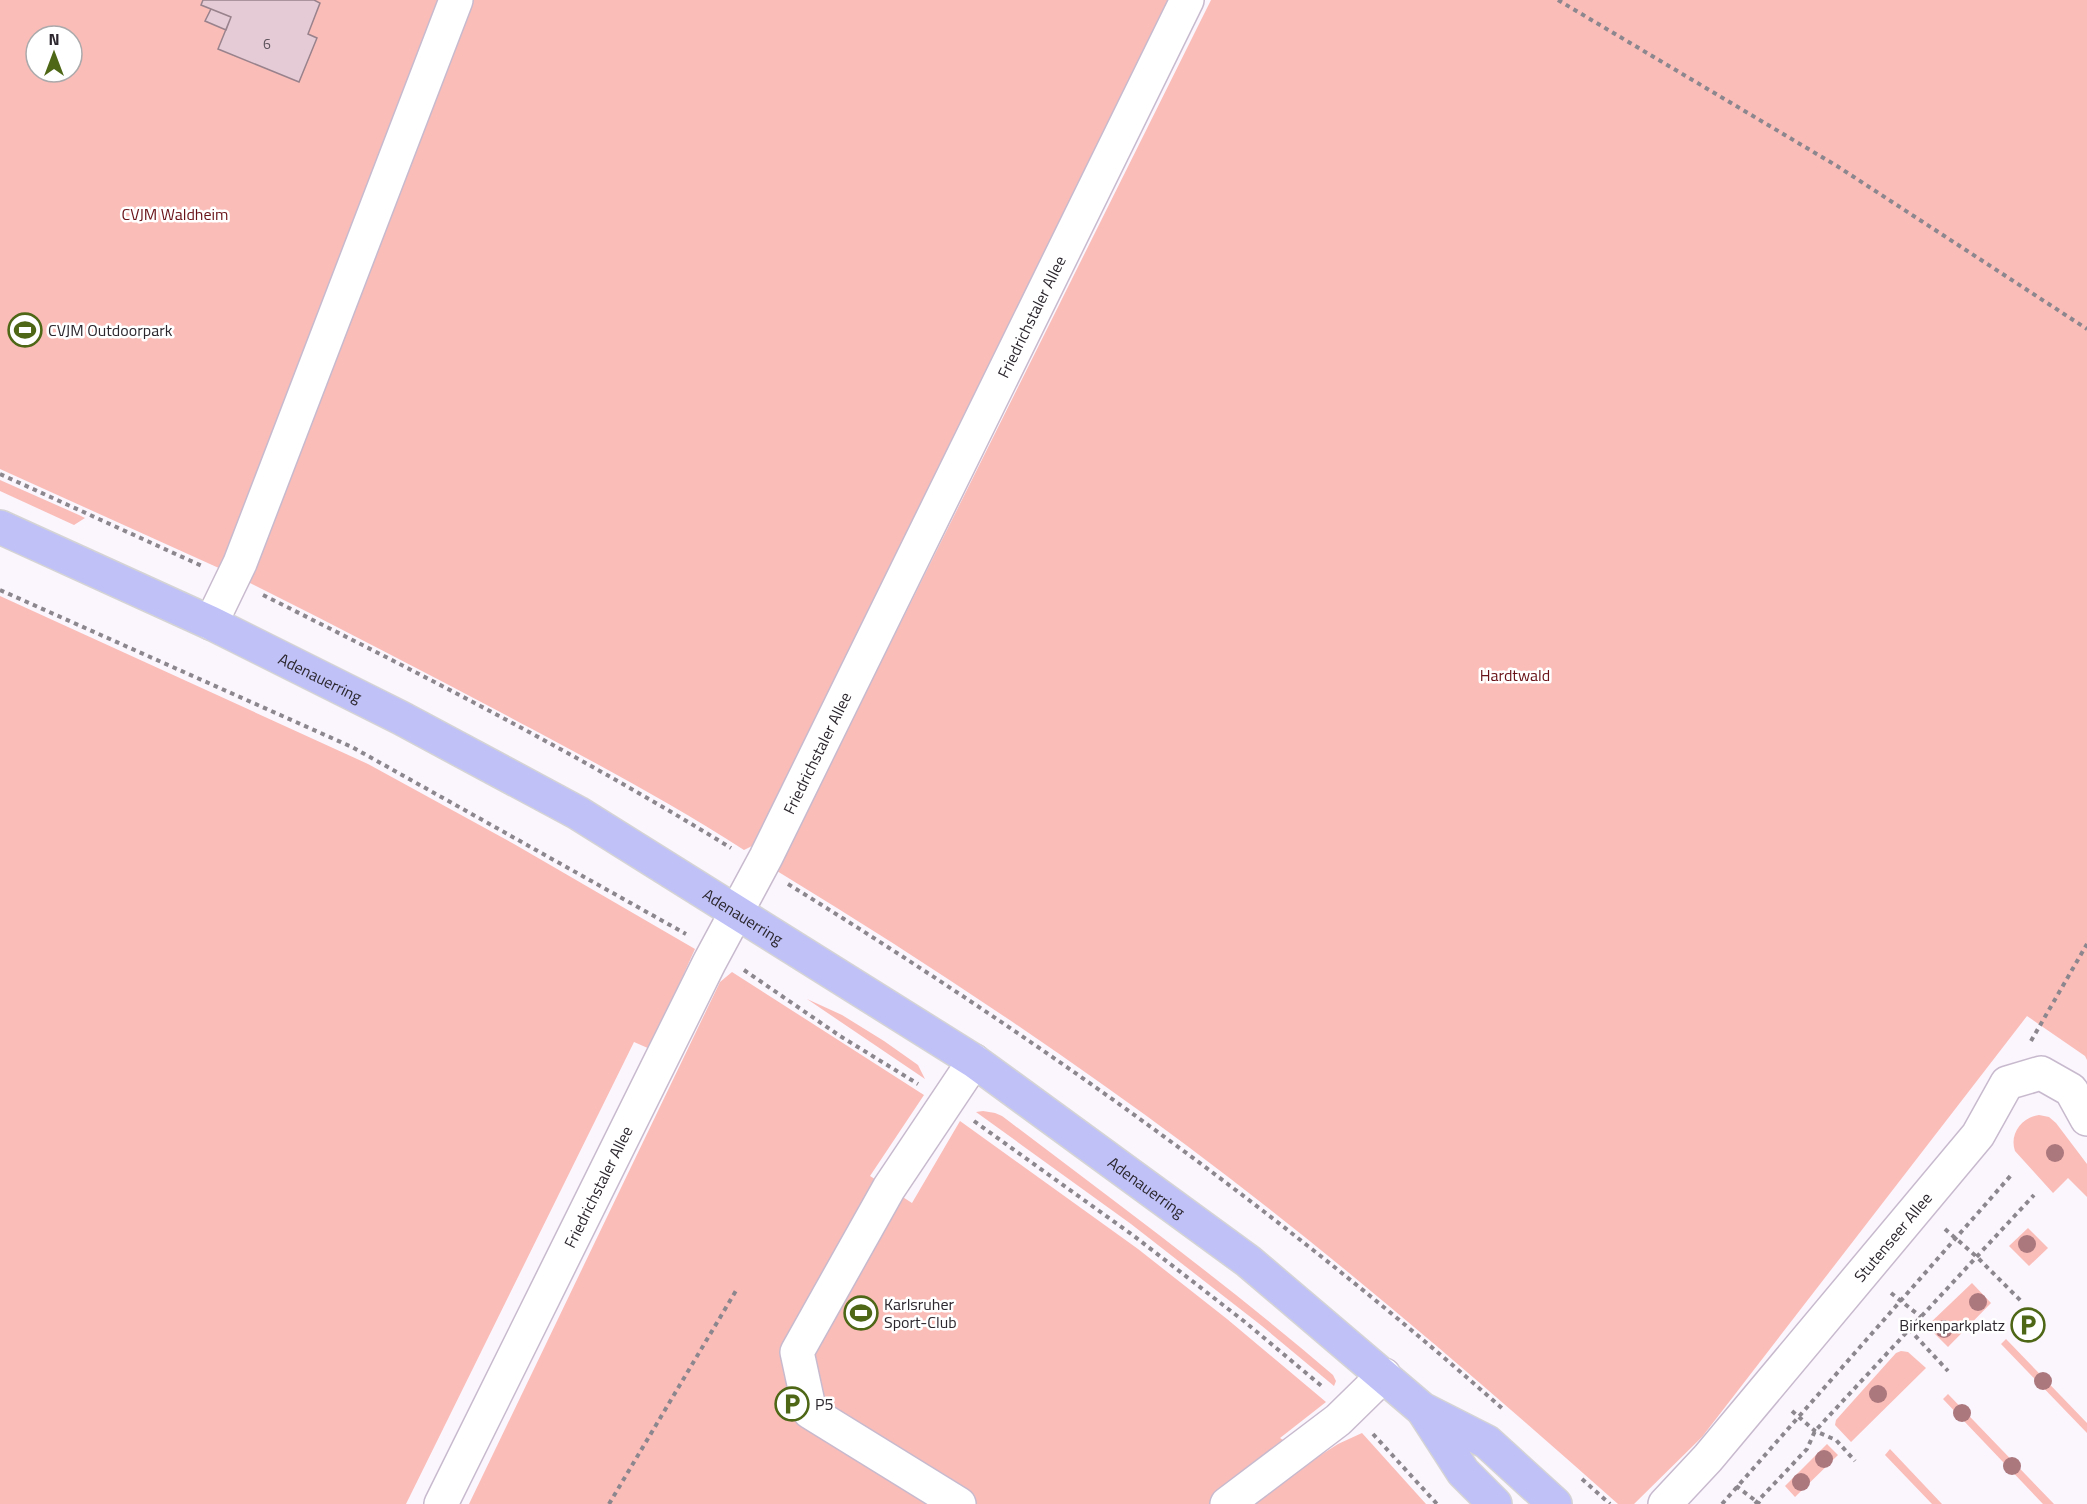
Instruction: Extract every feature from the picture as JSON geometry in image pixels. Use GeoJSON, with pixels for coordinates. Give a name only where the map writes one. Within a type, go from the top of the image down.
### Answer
{"type":"FeatureCollection","features":[{"type":"Feature","properties":{"kind":"main road","name":"Adenauerring"},"geometry":{"type":"LineString","coordinates":[[0,527],[211,623],[401,718],[578,813],[974,1061],[1248,1262],[1422,1409],[1486,1442],[1555,1504]]}},
{"type":"Feature","properties":{"kind":"main road","name":"Adenauerring"},"geometry":{"type":"LineString","coordinates":[[1422,1409],[1463,1472],[1495,1504]]}},
{"type":"Feature","properties":{"kind":"lane"},"geometry":{"type":"LineString","coordinates":[[211,623],[232,580],[456,0]]}},
{"type":"Feature","properties":{"kind":"lane","name":"Friedrichstaler Allee"},"geometry":{"type":"LineString","coordinates":[[441,1504],[716,951],[761,867],[1187,0]]}},
{"type":"Feature","properties":{"kind":"lane"},"geometry":{"type":"LineString","coordinates":[[958,1504],[810,1412],[796,1352],[889,1188],[974,1061]]}},
{"type":"Feature","properties":{"kind":"lane"},"geometry":{"type":"LineString","coordinates":[[2007,1083],[2041,1073],[2071,1090],[2087,1119]]}},
{"type":"Feature","properties":{"kind":"lane","name":"Stutenseer Allee"},"geometry":{"type":"LineString","coordinates":[[1665,1504],[1708,1458],[1978,1135],[2007,1083]]}},
{"type":"Feature","properties":{"kind":"lane"},"geometry":{"type":"LineString","coordinates":[[1227,1504],[1350,1410],[1384,1375]]}},
{"type":"Feature","properties":{"kind":"path"},"geometry":{"type":"LineString","coordinates":[[1558,0],[1837,166],[2087,329]]}},
{"type":"Feature","properties":{"kind":"path"},"geometry":{"type":"LineString","coordinates":[[0,474],[232,580],[422,676],[591,766],[761,867],[920,967],[1079,1074],[1184,1150],[1391,1314],[1508,1413]]}},
{"type":"Feature","properties":{"kind":"path"},"geometry":{"type":"LineString","coordinates":[[0,590],[352,747],[716,951],[840,1036],[946,1102],[1134,1236],[1245,1322],[1350,1410],[1437,1504]]}},
{"type":"Feature","properties":{"kind":"path"},"geometry":{"type":"LineString","coordinates":[[2007,1083],[2087,944]]}},
{"type":"Feature","properties":{"kind":"path"},"geometry":{"type":"LineString","coordinates":[[1722,1504],[2013,1173]]}},
{"type":"Feature","properties":{"kind":"path"},"geometry":{"type":"LineString","coordinates":[[1755,1504],[1807,1449],[1815,1431],[2034,1195]]}},
{"type":"Feature","properties":{"kind":"path"},"geometry":{"type":"LineString","coordinates":[[1918,1207],[1977,1257],[2021,1301]]}},
{"type":"Feature","properties":{"kind":"path"},"geometry":{"type":"LineString","coordinates":[[609,1504],[737,1290]]}},
{"type":"Feature","properties":{"kind":"path"},"geometry":{"type":"LineString","coordinates":[[1909,1329],[1948,1371]]}},
{"type":"Feature","properties":{"kind":"path"},"geometry":{"type":"LineString","coordinates":[[1767,1388],[1815,1431],[1836,1440],[1855,1461]]}},
{"type":"Feature","properties":{"kind":"path"},"geometry":{"type":"LineString","coordinates":[[1576,1474],[1610,1504]]}},
{"type":"Feature","properties":{"kind":"green space","name":"CVJM Waldheim"},"geometry":{"type":"Polygon","coordinates":[[[0,0],[444,0],[221,569],[0,469],[0,0]]]}},
{"type":"Feature","properties":{"kind":"green space"},"geometry":{"type":"Polygon","coordinates":[[[463,0],[1175,0],[756,844],[744,850],[587,759],[246,581],[463,0]]]}},
{"type":"Feature","properties":{"kind":"green space","name":"Hardtwald"},"geometry":{"type":"Polygon","coordinates":[[[1211,0],[2087,0],[2087,1060],[2085,1056],[2027,1016],[1702,1437],[1634,1504],[1618,1504],[1406,1320],[1242,1187],[1186,1145],[984,1003],[777,871],[1211,0]]]}},
{"type":"Feature","properties":{"kind":"green space"},"geometry":{"type":"Polygon","coordinates":[[[0,480],[85,518],[74,525],[0,491],[0,480]]]}},
{"type":"Feature","properties":{"kind":"green space"},"geometry":{"type":"Polygon","coordinates":[[[0,596],[368,764],[514,844],[695,949],[650,1049],[634,1042],[406,1504],[0,1504],[0,596]]]}},
{"type":"Feature","properties":{"kind":"green space","name":"Karlsruher Sport-Club"},"geometry":{"type":"Polygon","coordinates":[[[732,972],[924,1095],[870,1176],[912,1203],[960,1121],[1138,1249],[1227,1319],[1326,1402],[1280,1438],[1313,1460],[1338,1444],[1362,1433],[1426,1504],[469,1504],[720,982],[732,972]]]}},
{"type":"Feature","properties":{"kind":"green space"},"geometry":{"type":"Polygon","coordinates":[[[807,999],[842,1015],[884,1041],[918,1065],[925,1079],[807,999]]]}},
{"type":"Feature","properties":{"kind":"green space"},"geometry":{"type":"Polygon","coordinates":[[[983,1111],[1002,1116],[1211,1275],[1333,1375],[1336,1381],[1334,1386],[1262,1326],[1131,1224],[976,1112],[983,1111]]]}},
{"type":"Feature","properties":{"kind":"green space"},"geometry":{"type":"Polygon","coordinates":[[[2039,1115],[2049,1117],[2056,1123],[2087,1164],[2087,1197],[2068,1178],[2053,1193],[2015,1151],[2014,1138],[2018,1127],[2027,1119],[2039,1115]]]}},
{"type":"Feature","properties":{"kind":"green space"},"geometry":{"type":"Polygon","coordinates":[[[2028,1228],[2048,1248],[2029,1266],[2009,1246],[2028,1228]]]}},
{"type":"Feature","properties":{"kind":"green space"},"geometry":{"type":"Polygon","coordinates":[[[1972,1283],[1991,1303],[1948,1347],[1927,1326],[1972,1283]]]}},
{"type":"Feature","properties":{"kind":"green space"},"geometry":{"type":"Polygon","coordinates":[[[2006,1339],[2087,1423],[2087,1433],[2001,1344],[2006,1339]]]}},
{"type":"Feature","properties":{"kind":"green space"},"geometry":{"type":"Polygon","coordinates":[[[1908,1352],[1926,1368],[1851,1442],[1835,1425],[1836,1420],[1896,1353],[1908,1352]]]}},
{"type":"Feature","properties":{"kind":"green space"},"geometry":{"type":"Polygon","coordinates":[[[1948,1394],[2054,1504],[2043,1504],[1943,1399],[1948,1394]]]}},
{"type":"Feature","properties":{"kind":"green space"},"geometry":{"type":"Polygon","coordinates":[[[1827,1444],[1838,1455],[1795,1497],[1785,1486],[1827,1444]]]}},
{"type":"Feature","properties":{"kind":"green space"},"geometry":{"type":"Polygon","coordinates":[[[1890,1449],[1942,1504],[1932,1504],[1885,1455],[1890,1449]]]}},
{"type":"Feature","properties":{"kind":"building"},"geometry":{"type":"Polygon","coordinates":[[[203,0],[314,0],[320,3],[308,34],[317,38],[299,82],[218,49],[231,17],[201,5],[203,0]]]}},
{"type":"Feature","properties":{"kind":"building"},"geometry":{"type":"Polygon","coordinates":[[[211,9],[231,17],[226,30],[205,21],[211,9]]]}},
{"type":"Feature","properties":{"kind":"place","name":"CVJM Outdoorpark"},"geometry":{"type":"Point","coordinates":[25,330]}},
{"type":"Feature","properties":{"kind":"place","name":"Karlsruher Sport-Club"},"geometry":{"type":"Point","coordinates":[861,1313]}},
{"type":"Feature","properties":{"kind":"place","name":"Birkenparkplatz"},"geometry":{"type":"Point","coordinates":[2028,1325]}},
{"type":"Feature","properties":{"kind":"place","name":"P5"},"geometry":{"type":"Point","coordinates":[792,1404]}}]}
